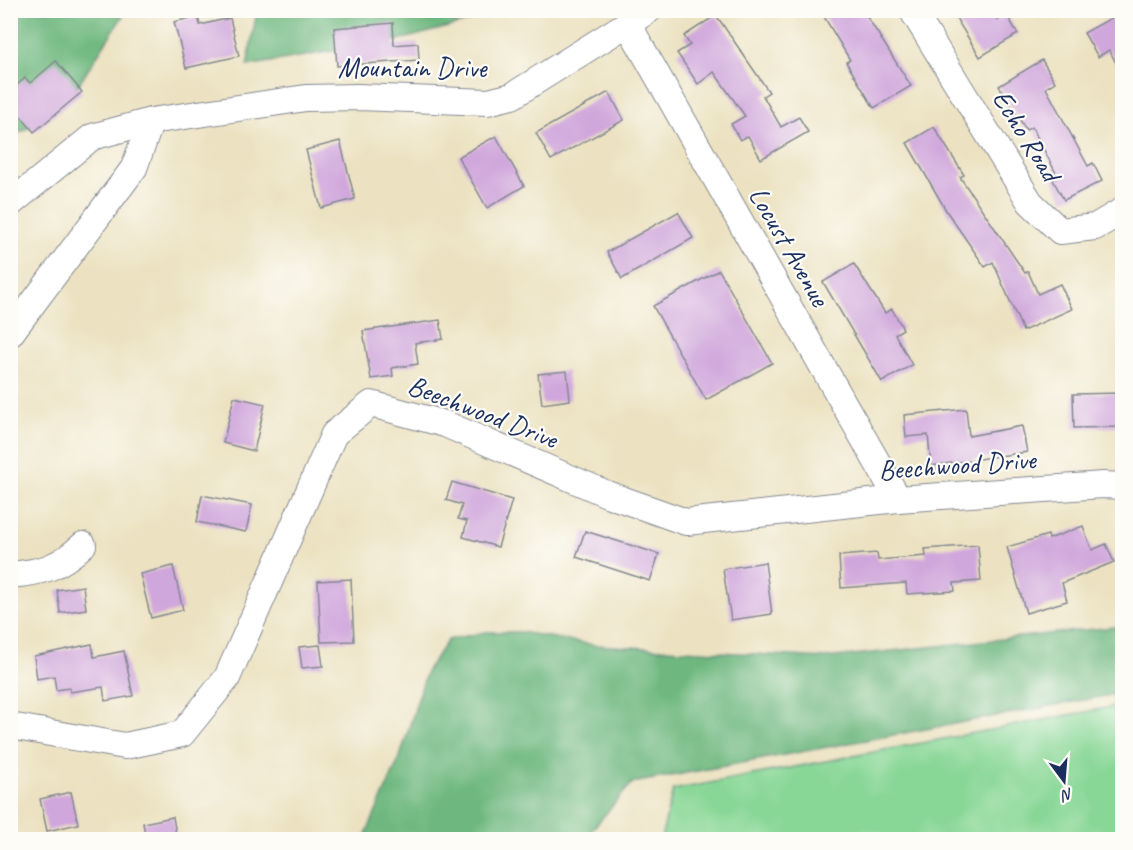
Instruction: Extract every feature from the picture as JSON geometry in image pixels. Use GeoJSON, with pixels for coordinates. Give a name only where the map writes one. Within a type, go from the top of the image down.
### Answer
{"type":"FeatureCollection","features":[{"type":"Feature","properties":{"kind":"street","name":"Mountain Drive"},"geometry":{"type":"LineString","coordinates":[[10,204],[92,137],[151,121],[306,99],[358,97],[488,102],[512,96],[649,10]]}},
{"type":"Feature","properties":{"kind":"street","name":"Echo Road"},"geometry":{"type":"LineString","coordinates":[[912,10],[1030,202],[1060,231],[1095,227],[1122,211]]}},
{"type":"Feature","properties":{"kind":"street","name":"Locust Avenue"},"geometry":{"type":"LineString","coordinates":[[628,24],[898,499]]}},
{"type":"Feature","properties":{"kind":"street"},"geometry":{"type":"LineString","coordinates":[[10,334],[134,168],[151,121]]}},
{"type":"Feature","properties":{"kind":"street","name":"Beechwood Drive"},"geometry":{"type":"LineString","coordinates":[[10,726],[124,746],[182,734],[226,678],[334,434],[371,404],[445,424],[607,494],[686,522],[898,499],[1103,485],[1122,486]]}},
{"type":"Feature","properties":{"kind":"street"},"geometry":{"type":"LineString","coordinates":[[10,575],[41,572],[67,560],[83,545]]}},
{"type":"Feature","properties":{"kind":"green space"},"geometry":{"type":"Polygon","coordinates":[[[11,11],[126,11],[73,93],[46,117],[11,138],[11,11]]]}},
{"type":"Feature","properties":{"kind":"green space"},"geometry":{"type":"Polygon","coordinates":[[[257,11],[499,11],[489,16],[407,38],[247,66],[257,11]]]}},
{"type":"Feature","properties":{"kind":"green space"},"geometry":{"type":"Polygon","coordinates":[[[1122,626],[1122,693],[632,783],[584,839],[364,839],[400,757],[427,670],[448,640],[485,632],[521,632],[594,645],[826,658],[1122,626]]]}},
{"type":"Feature","properties":{"kind":"green space"},"geometry":{"type":"Polygon","coordinates":[[[1122,705],[1122,839],[661,839],[673,790],[1122,705]]]}},
{"type":"Feature","properties":{"kind":"building"},"geometry":{"type":"Polygon","coordinates":[[[820,10],[863,10],[911,86],[874,108],[846,62],[850,60],[820,10]]]}},
{"type":"Feature","properties":{"kind":"building"},"geometry":{"type":"Polygon","coordinates":[[[951,10],[992,10],[998,20],[1007,15],[1018,34],[980,57],[951,10]]]}},
{"type":"Feature","properties":{"kind":"building"},"geometry":{"type":"Polygon","coordinates":[[[1122,12],[1122,74],[1109,50],[1098,57],[1084,33],[1122,12]]]}},
{"type":"Feature","properties":{"kind":"building"},"geometry":{"type":"Polygon","coordinates":[[[716,15],[769,92],[763,96],[781,127],[799,117],[808,132],[761,159],[748,136],[740,140],[731,124],[745,116],[714,72],[698,84],[677,53],[690,45],[684,36],[716,15]]]}},
{"type":"Feature","properties":{"kind":"building"},"geometry":{"type":"Polygon","coordinates":[[[198,16],[200,25],[230,18],[239,56],[186,68],[174,22],[198,16]]]}},
{"type":"Feature","properties":{"kind":"building"},"geometry":{"type":"Polygon","coordinates":[[[393,23],[394,45],[418,43],[419,60],[337,66],[334,28],[393,23]]]}},
{"type":"Feature","properties":{"kind":"building"},"geometry":{"type":"Polygon","coordinates":[[[1042,60],[1055,82],[1046,88],[1088,166],[1093,163],[1102,181],[1064,200],[1053,180],[1058,177],[1032,127],[1026,130],[999,86],[1042,60]]]}},
{"type":"Feature","properties":{"kind":"building"},"geometry":{"type":"Polygon","coordinates":[[[56,61],[82,92],[34,132],[10,104],[10,91],[25,78],[30,83],[56,61]]]}},
{"type":"Feature","properties":{"kind":"building"},"geometry":{"type":"Polygon","coordinates":[[[609,92],[624,120],[551,160],[536,133],[609,92]]]}},
{"type":"Feature","properties":{"kind":"building"},"geometry":{"type":"Polygon","coordinates":[[[934,127],[964,175],[960,177],[1025,273],[1028,271],[1038,294],[1060,284],[1072,309],[1023,331],[993,262],[985,267],[947,212],[907,143],[934,127]]]}},
{"type":"Feature","properties":{"kind":"building"},"geometry":{"type":"Polygon","coordinates":[[[496,136],[524,186],[487,208],[458,157],[496,136]]]}},
{"type":"Feature","properties":{"kind":"building"},"geometry":{"type":"Polygon","coordinates":[[[340,141],[355,199],[321,208],[306,150],[340,141]]]}},
{"type":"Feature","properties":{"kind":"building"},"geometry":{"type":"Polygon","coordinates":[[[678,212],[693,238],[622,279],[607,252],[678,212]]]}},
{"type":"Feature","properties":{"kind":"building"},"geometry":{"type":"Polygon","coordinates":[[[854,264],[885,313],[892,309],[903,329],[895,334],[912,365],[882,382],[823,282],[854,264]]]}},
{"type":"Feature","properties":{"kind":"building"},"geometry":{"type":"Polygon","coordinates":[[[719,270],[772,363],[706,400],[653,306],[719,270]]]}},
{"type":"Feature","properties":{"kind":"building"},"geometry":{"type":"Polygon","coordinates":[[[440,320],[443,339],[415,343],[418,364],[392,368],[393,376],[371,379],[363,331],[440,320]]]}},
{"type":"Feature","properties":{"kind":"building"},"geometry":{"type":"Polygon","coordinates":[[[567,371],[570,400],[542,404],[538,374],[567,371]]]}},
{"type":"Feature","properties":{"kind":"building"},"geometry":{"type":"Polygon","coordinates":[[[1122,393],[1122,427],[1074,428],[1073,394],[1122,393]]]}},
{"type":"Feature","properties":{"kind":"building"},"geometry":{"type":"Polygon","coordinates":[[[234,397],[265,404],[254,451],[223,443],[234,397]]]}},
{"type":"Feature","properties":{"kind":"building"},"geometry":{"type":"Polygon","coordinates":[[[966,409],[969,436],[1022,426],[1027,452],[931,466],[928,435],[906,437],[904,415],[966,409]]]}},
{"type":"Feature","properties":{"kind":"building"},"geometry":{"type":"Polygon","coordinates":[[[452,482],[512,500],[498,547],[463,537],[467,521],[458,519],[462,505],[446,500],[452,482]]]}},
{"type":"Feature","properties":{"kind":"building"},"geometry":{"type":"Polygon","coordinates":[[[202,495],[252,505],[246,532],[197,522],[202,495]]]}},
{"type":"Feature","properties":{"kind":"building"},"geometry":{"type":"Polygon","coordinates":[[[1083,526],[1092,550],[1106,544],[1114,562],[1062,583],[1067,601],[1026,613],[1007,547],[1048,535],[1049,539],[1083,526]]]}},
{"type":"Feature","properties":{"kind":"building"},"geometry":{"type":"Polygon","coordinates":[[[585,531],[659,554],[650,581],[576,557],[585,531]]]}},
{"type":"Feature","properties":{"kind":"building"},"geometry":{"type":"Polygon","coordinates":[[[978,545],[981,581],[954,583],[955,591],[907,594],[906,583],[841,588],[839,556],[877,553],[878,560],[926,556],[925,549],[978,545]]]}},
{"type":"Feature","properties":{"kind":"building"},"geometry":{"type":"Polygon","coordinates":[[[765,562],[772,614],[731,620],[723,569],[765,562]]]}},
{"type":"Feature","properties":{"kind":"building"},"geometry":{"type":"Polygon","coordinates":[[[173,566],[183,610],[151,618],[140,574],[173,566]]]}},
{"type":"Feature","properties":{"kind":"building"},"geometry":{"type":"Polygon","coordinates":[[[351,579],[354,641],[321,642],[318,581],[351,579]]]}},
{"type":"Feature","properties":{"kind":"building"},"geometry":{"type":"Polygon","coordinates":[[[83,586],[86,609],[60,613],[57,590],[83,586]]]}},
{"type":"Feature","properties":{"kind":"building"},"geometry":{"type":"Polygon","coordinates":[[[92,644],[94,657],[124,651],[133,696],[105,701],[103,687],[70,692],[69,688],[56,690],[54,676],[37,679],[34,656],[92,644]]]}},
{"type":"Feature","properties":{"kind":"building"},"geometry":{"type":"Polygon","coordinates":[[[320,645],[323,666],[302,668],[299,647],[320,645]]]}},
{"type":"Feature","properties":{"kind":"building"},"geometry":{"type":"Polygon","coordinates":[[[71,792],[78,824],[47,831],[40,799],[71,792]]]}},
{"type":"Feature","properties":{"kind":"building"},"geometry":{"type":"Polygon","coordinates":[[[173,817],[177,840],[146,840],[143,823],[173,817]]]}}]}
